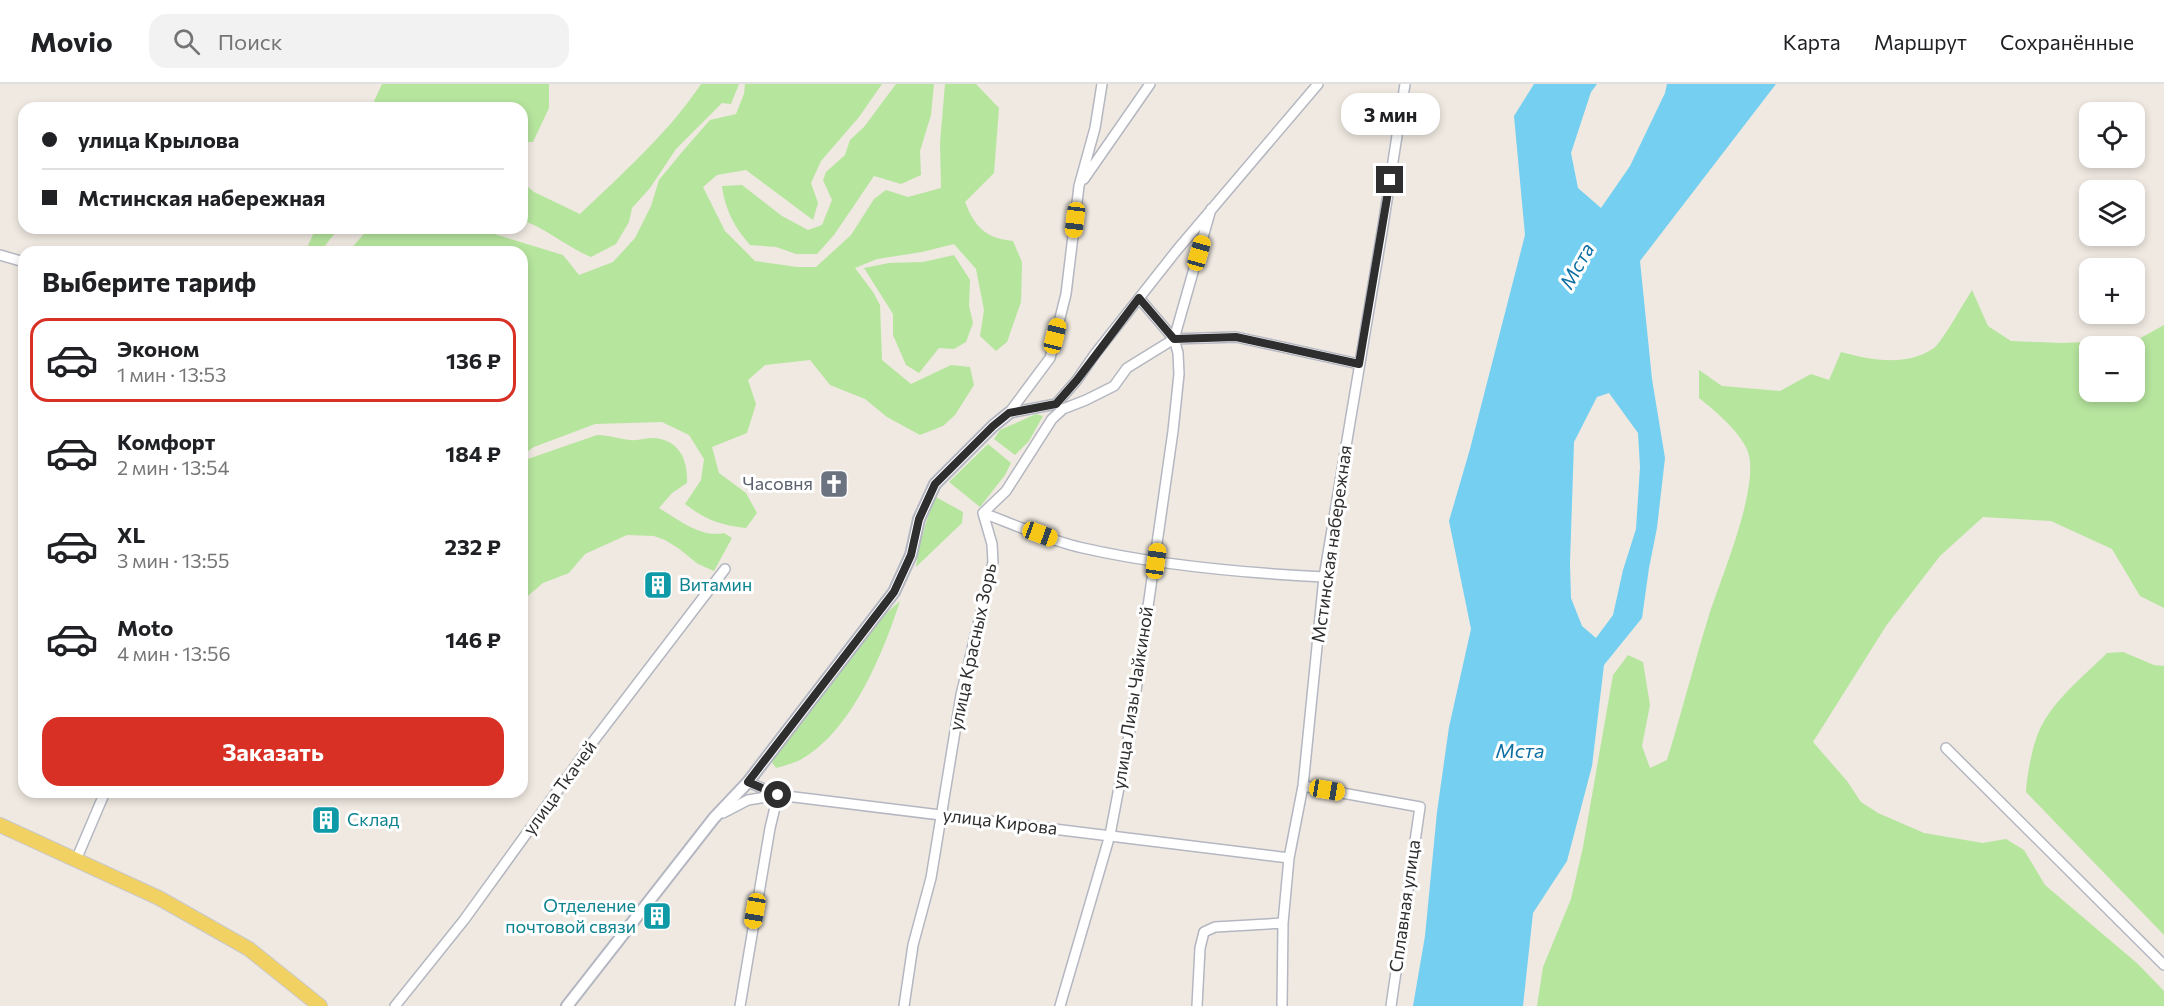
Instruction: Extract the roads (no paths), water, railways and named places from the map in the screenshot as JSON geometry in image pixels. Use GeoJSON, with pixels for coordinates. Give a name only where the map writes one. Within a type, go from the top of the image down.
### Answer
{"type":"FeatureCollection","features":[{"type":"Feature","properties":{"kind":"main road"},"geometry":{"type":"LineString","coordinates":[[0,825],[159,897],[249,949],[320,1006]]}},
{"type":"Feature","properties":{"kind":"street"},"geometry":{"type":"LineString","coordinates":[[567,1006],[714,818],[748,782],[894,592],[911,555],[919,519],[935,484],[1009,413],[1050,358],[1066,294],[1079,186],[1095,128],[1102,84]]}},
{"type":"Feature","properties":{"kind":"street"},"geometry":{"type":"LineString","coordinates":[[1079,186],[1150,84]]}},
{"type":"Feature","properties":{"kind":"street"},"geometry":{"type":"LineString","coordinates":[[1009,413],[1056,404],[1211,209],[1318,84]]}},
{"type":"Feature","properties":{"kind":"street","name":"Мстинская набережная"},"geometry":{"type":"LineString","coordinates":[[1282,1006],[1283,923],[1289,858],[1303,786],[1324,577],[1405,84]]}},
{"type":"Feature","properties":{"kind":"street","name":"улица Лизы Чайкиной"},"geometry":{"type":"LineString","coordinates":[[1060,1006],[1110,835],[1132,720],[1156,561],[1179,374],[1179,353],[1174,339],[1211,209]]}},
{"type":"Feature","properties":{"kind":"street"},"geometry":{"type":"LineString","coordinates":[[0,255],[18,260]]}},
{"type":"Feature","properties":{"kind":"street"},"geometry":{"type":"LineString","coordinates":[[1139,298],[1174,339]]}},
{"type":"Feature","properties":{"kind":"street"},"geometry":{"type":"LineString","coordinates":[[1324,577],[1243,573],[1081,548],[983,513],[1006,491],[1052,419],[1063,409],[1114,386],[1127,368],[1174,339],[1236,337],[1359,364]]}},
{"type":"Feature","properties":{"kind":"street","name":"улица Красных Зорь"},"geometry":{"type":"LineString","coordinates":[[904,1006],[913,945],[931,878],[961,694],[993,562],[992,544],[983,513]]}},
{"type":"Feature","properties":{"kind":"street","name":"улица Ткачей"},"geometry":{"type":"LineString","coordinates":[[395,1006],[464,920],[592,743],[725,569]]}},
{"type":"Feature","properties":{"kind":"street"},"geometry":{"type":"LineString","coordinates":[[1946,748],[2164,965]]}},
{"type":"Feature","properties":{"kind":"street"},"geometry":{"type":"LineString","coordinates":[[740,1006],[770,828],[778,795],[748,782]]}},
{"type":"Feature","properties":{"kind":"street","name":"Сплавная улица"},"geometry":{"type":"LineString","coordinates":[[1303,786],[1420,807],[1391,1006]]}},
{"type":"Feature","properties":{"kind":"street","name":"улица Кирова"},"geometry":{"type":"LineString","coordinates":[[714,818],[748,800],[778,795],[1289,858]]}},
{"type":"Feature","properties":{"kind":"street"},"geometry":{"type":"LineString","coordinates":[[76,860],[102,798]]}},
{"type":"Feature","properties":{"kind":"street"},"geometry":{"type":"LineString","coordinates":[[1197,1006],[1200,948],[1204,932],[1215,927],[1283,923]]}},
{"type":"Feature","properties":{"kind":"water","name":"Мста"},"geometry":{"type":"Polygon","coordinates":[[[1534,84],[1597,84],[1591,92],[1571,153],[1578,188],[1601,208],[1630,166],[1665,93],[1667,84],[1776,84],[1640,261],[1652,379],[1665,458],[1657,528],[1642,618],[1604,665],[1592,766],[1567,861],[1533,913],[1523,1006],[1413,1006],[1425,936],[1437,812],[1449,727],[1471,629],[1449,521],[1470,449],[1525,235],[1514,116],[1534,84]],[[1609,393],[1597,397],[1574,442],[1571,598],[1582,626],[1596,638],[1613,615],[1623,570],[1636,529],[1640,467],[1638,433],[1609,393]]]}},
{"type":"Feature","properties":{"kind":"place","name":"Часовня"},"geometry":{"type":"Point","coordinates":[834,484]}},
{"type":"Feature","properties":{"kind":"place","name":"Витамин"},"geometry":{"type":"Point","coordinates":[658,585]}},
{"type":"Feature","properties":{"kind":"place","name":"Склад"},"geometry":{"type":"Point","coordinates":[326,820]}},
{"type":"Feature","properties":{"kind":"place","name":"Отделение почтовой связи"},"geometry":{"type":"Point","coordinates":[657,916]}}]}
